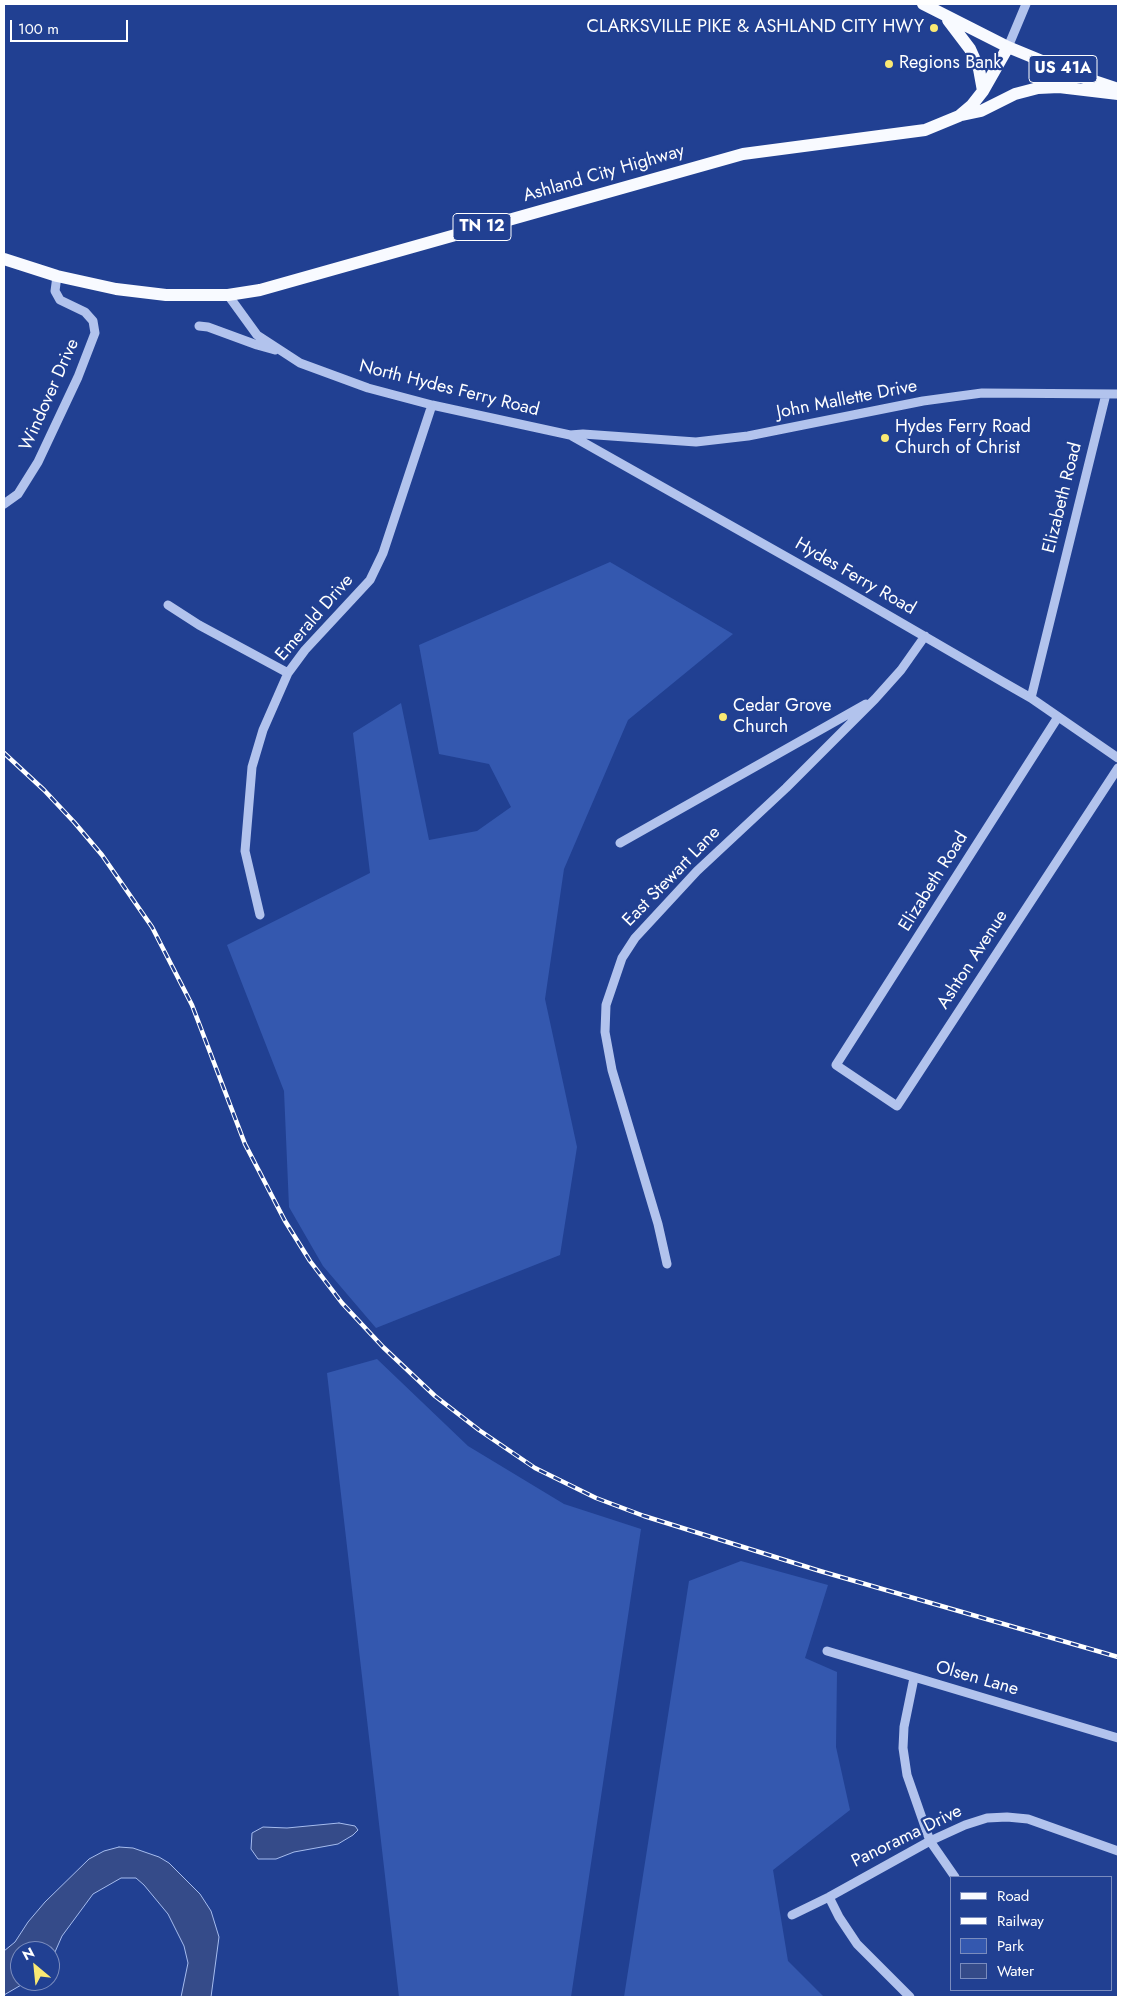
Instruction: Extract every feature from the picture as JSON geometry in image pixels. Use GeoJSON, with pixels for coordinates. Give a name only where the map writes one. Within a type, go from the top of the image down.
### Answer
{"type":"FeatureCollection","features":[{"type":"Feature","properties":{"kind":"main road","name":"US 41A"},"geometry":{"type":"LineString","coordinates":[[923,4],[1008,47],[1076,75],[1118,89]]}},
{"type":"Feature","properties":{"kind":"main road"},"geometry":{"type":"LineString","coordinates":[[945,16],[970,49],[979,69],[984,91]]}},
{"type":"Feature","properties":{"kind":"main road","name":"Ashland City Highway"},"geometry":{"type":"LineString","coordinates":[[4,258],[57,276],[116,289],[161,294],[228,295],[260,290],[743,154],[924,130],[959,116],[972,105],[984,91],[1008,47]]}},
{"type":"Feature","properties":{"kind":"main road"},"geometry":{"type":"LineString","coordinates":[[959,116],[981,111],[1014,94],[1038,88],[1059,87],[1118,94]]}},
{"type":"Feature","properties":{"kind":"street"},"geometry":{"type":"LineString","coordinates":[[1008,47],[1026,4]]}},
{"type":"Feature","properties":{"kind":"street","name":"Windover Drive"},"geometry":{"type":"LineString","coordinates":[[4,504],[18,494],[38,462],[78,377],[95,333],[92,321],[85,312],[60,300],[55,291],[57,276]]}},
{"type":"Feature","properties":{"kind":"street","name":"North Hydes Ferry Road"},"geometry":{"type":"LineString","coordinates":[[228,295],[257,335],[300,363],[368,388],[432,405],[570,435],[583,434]]}},
{"type":"Feature","properties":{"kind":"street","name":"North Hydes Ferry Road"},"geometry":{"type":"LineString","coordinates":[[199,326],[208,327],[257,345],[283,352]]}},
{"type":"Feature","properties":{"kind":"street","name":"John Mallette Drive"},"geometry":{"type":"LineString","coordinates":[[583,434],[696,442],[748,436],[923,401],[982,392],[1118,394]]}},
{"type":"Feature","properties":{"kind":"street","name":"Elizabeth Road"},"geometry":{"type":"LineString","coordinates":[[1032,698],[1106,394]]}},
{"type":"Feature","properties":{"kind":"street","name":"Emerald Drive"},"geometry":{"type":"LineString","coordinates":[[260,915],[245,851],[252,767],[263,730],[288,673],[305,650],[370,580],[383,553],[432,405]]}},
{"type":"Feature","properties":{"kind":"street","name":"Hydes Ferry Road"},"geometry":{"type":"LineString","coordinates":[[570,435],[582,440],[1032,698],[1118,758]]}},
{"type":"Feature","properties":{"kind":"street"},"geometry":{"type":"LineString","coordinates":[[168,605],[199,626],[288,673]]}},
{"type":"Feature","properties":{"kind":"street","name":"East Stewart Lane"},"geometry":{"type":"LineString","coordinates":[[667,1264],[658,1224],[612,1070],[605,1032],[606,1005],[622,958],[634,938],[697,871],[875,699],[901,670],[925,636]]}},
{"type":"Feature","properties":{"kind":"street"},"geometry":{"type":"LineString","coordinates":[[620,843],[875,699]]}},
{"type":"Feature","properties":{"kind":"street","name":"Elizabeth Road"},"geometry":{"type":"LineString","coordinates":[[837,1063],[1058,717]]}},
{"type":"Feature","properties":{"kind":"street","name":"Ashton Avenue"},"geometry":{"type":"LineString","coordinates":[[837,1063],[897,1106],[1118,768]]}},
{"type":"Feature","properties":{"kind":"street","name":"Olsen Lane"},"geometry":{"type":"LineString","coordinates":[[827,1651],[1118,1738]]}},
{"type":"Feature","properties":{"kind":"street"},"geometry":{"type":"LineString","coordinates":[[914,1678],[904,1727],[903,1748],[907,1775],[930,1841],[954,1876]]}},
{"type":"Feature","properties":{"kind":"street","name":"Panorama Drive"},"geometry":{"type":"LineString","coordinates":[[792,1915],[829,1897],[930,1841],[965,1824],[987,1818],[1028,1819],[1118,1851]]}},
{"type":"Feature","properties":{"kind":"street"},"geometry":{"type":"LineString","coordinates":[[829,1897],[839,1917],[857,1944],[910,1997]]}},
{"type":"Feature","properties":{"kind":"green space"},"geometry":{"type":"Polygon","coordinates":[[[610,562],[733,634],[628,720],[564,869],[545,999],[577,1147],[560,1255],[376,1328],[323,1266],[289,1207],[284,1091],[227,945],[370,873],[353,733],[401,703],[429,840],[477,831],[511,807],[489,764],[439,754],[419,645],[610,562]]]}},
{"type":"Feature","properties":{"kind":"green space"},"geometry":{"type":"Polygon","coordinates":[[[377,1359],[468,1446],[564,1504],[641,1529],[571,1997],[399,1997],[327,1373],[377,1359]]]}},
{"type":"Feature","properties":{"kind":"green space"},"geometry":{"type":"Polygon","coordinates":[[[741,1561],[828,1585],[805,1658],[837,1672],[836,1747],[850,1810],[773,1870],[788,1961],[824,1997],[624,1997],[689,1581],[741,1561]]]}},
{"type":"Feature","properties":{"kind":"water"},"geometry":{"type":"Polygon","coordinates":[[[339,1823],[355,1826],[358,1830],[338,1844],[294,1852],[276,1859],[258,1859],[251,1849],[252,1833],[263,1827],[287,1828],[339,1823]]]}},
{"type":"Feature","properties":{"kind":"water"},"geometry":{"type":"Polygon","coordinates":[[[119,1847],[133,1848],[159,1857],[169,1863],[200,1894],[211,1911],[219,1937],[211,1997],[181,1997],[188,1963],[184,1946],[168,1914],[136,1878],[121,1878],[93,1894],[60,1941],[16,1941],[28,1922],[45,1902],[89,1859],[104,1851],[119,1847]]]}},
{"type":"Feature","properties":{"kind":"water"},"geometry":{"type":"Polygon","coordinates":[[[10,1946],[11,1991],[4,1995],[4,1951],[10,1946]]]}},
{"type":"Feature","properties":{"kind":"railway"},"geometry":{"type":"LineString","coordinates":[[4,753],[44,790],[74,822],[102,855],[152,927],[192,1005],[245,1144],[285,1221],[310,1261],[342,1303],[383,1347],[435,1396],[479,1430],[535,1468],[596,1498],[644,1516],[820,1571],[1118,1657]]}},
{"type":"Feature","properties":{"kind":"place","name":"CLARKSVILLE PIKE & ASHLAND CITY HWY"},"geometry":{"type":"Point","coordinates":[934,28]}},
{"type":"Feature","properties":{"kind":"place","name":"Regions Bank"},"geometry":{"type":"Point","coordinates":[889,64]}},
{"type":"Feature","properties":{"kind":"place","name":"Hydes Ferry Road Church of Christ"},"geometry":{"type":"Point","coordinates":[885,438]}},
{"type":"Feature","properties":{"kind":"place","name":"Cedar Grove Church"},"geometry":{"type":"Point","coordinates":[723,717]}}]}
